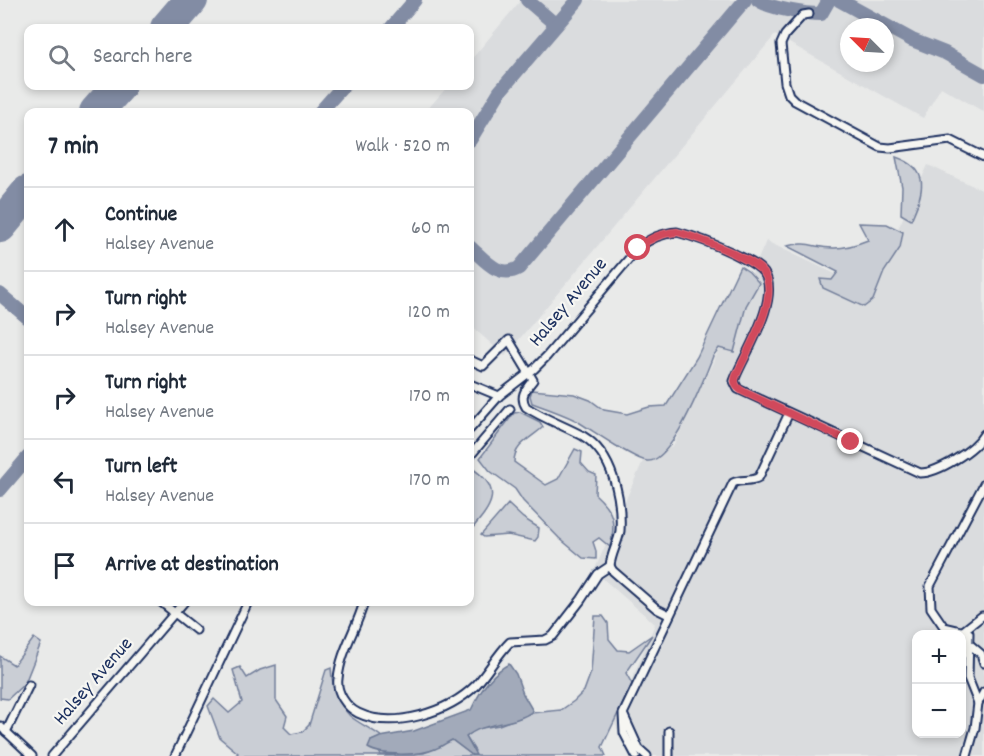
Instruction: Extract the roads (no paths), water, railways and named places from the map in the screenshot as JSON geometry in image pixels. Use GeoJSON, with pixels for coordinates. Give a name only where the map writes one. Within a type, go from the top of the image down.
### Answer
{"type":"FeatureCollection","features":[{"type":"Feature","properties":{"kind":"street"},"geometry":{"type":"LineString","coordinates":[[809,14],[803,15],[785,35],[781,44],[785,83],[789,95],[795,101],[880,147],[890,148],[950,140],[984,157]]}},
{"type":"Feature","properties":{"kind":"street","name":"Halsey Avenue"},"geometry":{"type":"LineString","coordinates":[[474,424],[499,396],[547,356],[638,248],[647,240],[669,232],[677,232],[724,249],[753,263],[765,275],[769,288],[768,302],[734,381],[738,389],[920,474],[929,473],[952,461],[980,441],[984,434]]}},
{"type":"Feature","properties":{"kind":"street"},"geometry":{"type":"LineString","coordinates":[[362,606],[345,652],[338,687],[345,702],[355,712],[383,720],[398,720],[456,701],[475,686],[510,642],[545,640],[553,636],[598,574],[610,566],[620,532],[620,513],[606,460],[585,438],[526,407],[524,393],[533,380],[509,340],[483,366],[474,362]]}},
{"type":"Feature","properties":{"kind":"street"},"geometry":{"type":"LineString","coordinates":[[474,386],[499,396]]}},
{"type":"Feature","properties":{"kind":"street"},"geometry":{"type":"LineString","coordinates":[[474,451],[510,409]]}},
{"type":"Feature","properties":{"kind":"street"},"geometry":{"type":"LineString","coordinates":[[636,756],[624,733],[623,714],[733,483],[759,477],[789,413]]}},
{"type":"Feature","properties":{"kind":"street"},"geometry":{"type":"LineString","coordinates":[[958,630],[944,627],[931,608],[930,586],[984,484]]}},
{"type":"Feature","properties":{"kind":"street"},"geometry":{"type":"LineString","coordinates":[[610,566],[613,572],[657,609],[669,615]]}},
{"type":"Feature","properties":{"kind":"street"},"geometry":{"type":"LineString","coordinates":[[166,606],[196,630]]}},
{"type":"Feature","properties":{"kind":"street","name":"Halsey Avenue"},"geometry":{"type":"LineString","coordinates":[[52,756],[181,606]]}},
{"type":"Feature","properties":{"kind":"street"},"geometry":{"type":"LineString","coordinates":[[175,756],[246,606]]}},
{"type":"Feature","properties":{"kind":"street"},"geometry":{"type":"LineString","coordinates":[[964,630],[984,616]]}},
{"type":"Feature","properties":{"kind":"street"},"geometry":{"type":"LineString","coordinates":[[966,632],[969,633],[968,678],[978,704]]}},
{"type":"Feature","properties":{"kind":"street"},"geometry":{"type":"LineString","coordinates":[[968,643],[981,654],[984,663]]}},
{"type":"Feature","properties":{"kind":"street"},"geometry":{"type":"LineString","coordinates":[[6,732],[29,685]]}},
{"type":"Feature","properties":{"kind":"street"},"geometry":{"type":"LineString","coordinates":[[967,756],[975,728],[978,704],[984,692]]}},
{"type":"Feature","properties":{"kind":"street"},"geometry":{"type":"LineString","coordinates":[[623,714],[639,748],[647,756]]}},
{"type":"Feature","properties":{"kind":"street"},"geometry":{"type":"LineString","coordinates":[[0,726],[32,756]]}},
{"type":"Feature","properties":{"kind":"street"},"geometry":{"type":"LineString","coordinates":[[669,731],[669,756]]}},
{"type":"Feature","properties":{"kind":"water"},"geometry":{"type":"Polygon","coordinates":[[[509,664],[533,711],[517,719],[481,728],[466,737],[476,755],[472,755],[452,740],[428,751],[411,754],[382,753],[368,748],[371,741],[380,737],[414,731],[471,710],[491,678],[509,664]]]}}]}
